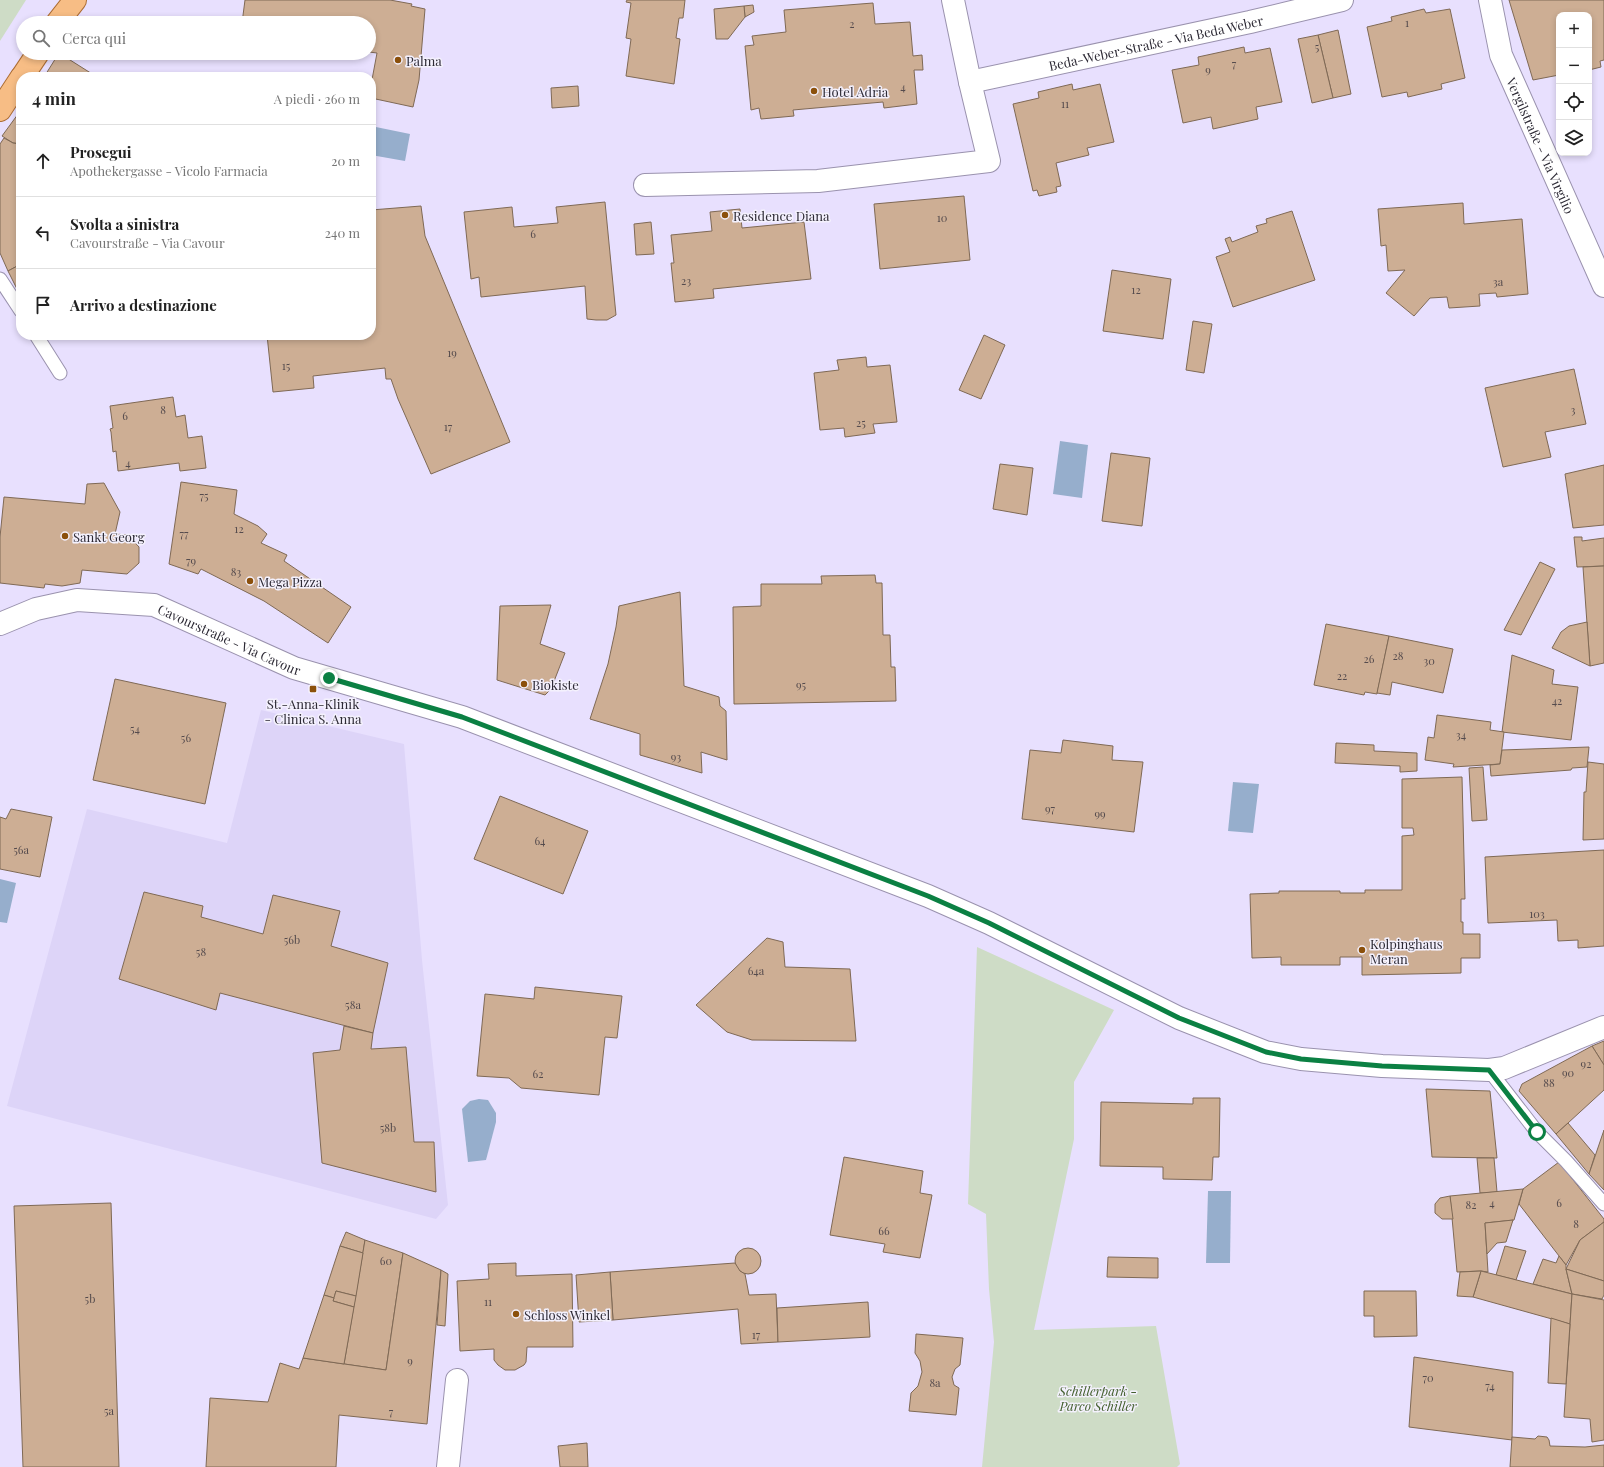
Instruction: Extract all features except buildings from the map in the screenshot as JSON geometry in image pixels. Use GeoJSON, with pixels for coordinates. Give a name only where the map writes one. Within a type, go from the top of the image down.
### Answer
{"type":"FeatureCollection","features":[{"type":"Feature","properties":{"kind":"main road"},"geometry":{"type":"LineString","coordinates":[[63,16],[75,0]]}},
{"type":"Feature","properties":{"kind":"main road"},"geometry":{"type":"LineString","coordinates":[[25,72],[33,60]]}},
{"type":"Feature","properties":{"kind":"main road"},"geometry":{"type":"LineString","coordinates":[[0,110],[16,86]]}},
{"type":"Feature","properties":{"kind":"street"},"geometry":{"type":"LineString","coordinates":[[645,185],[818,181],[989,161],[970,82],[953,0]]}},
{"type":"Feature","properties":{"kind":"street","name":"Beda-Weber-Straße - Via Beda Weber"},"geometry":{"type":"LineString","coordinates":[[970,82],[1250,22],[1342,0]]}},
{"type":"Feature","properties":{"kind":"street","name":"Vergilstraße - Via Virgilio"},"geometry":{"type":"LineString","coordinates":[[1490,0],[1501,56],[1604,286]]}},
{"type":"Feature","properties":{"kind":"street","name":"Cavourstraße - Via Cavour"},"geometry":{"type":"LineString","coordinates":[[0,624],[36,609],[77,600],[154,605],[294,668],[462,717],[928,896],[989,923],[1179,1018],[1266,1052],[1301,1059],[1382,1066],[1489,1070],[1504,1068],[1604,1027]]}},
{"type":"Feature","properties":{"kind":"street"},"geometry":{"type":"LineString","coordinates":[[448,1467],[456,1380]]}},
{"type":"Feature","properties":{"kind":"lane"},"geometry":{"type":"LineString","coordinates":[[0,279],[16,303]]}},
{"type":"Feature","properties":{"kind":"lane"},"geometry":{"type":"LineString","coordinates":[[39,340],[60,373]]}},
{"type":"Feature","properties":{"kind":"lane"},"geometry":{"type":"LineString","coordinates":[[1489,1070],[1537,1132],[1566,1161],[1604,1204]]}},
{"type":"Feature","properties":{"kind":"shaded area"},"geometry":{"type":"Polygon","coordinates":[[[261,710],[404,744],[422,960],[448,1205],[436,1219],[7,1106],[87,809],[227,843],[261,710]]]}},
{"type":"Feature","properties":{"kind":"green space"},"geometry":{"type":"Polygon","coordinates":[[[0,0],[26,0],[0,41],[0,0]]]}},
{"type":"Feature","properties":{"kind":"green space","name":"Schillerpark - Parco Schiller"},"geometry":{"type":"Polygon","coordinates":[[[977,947],[1114,1010],[1074,1082],[1074,1139],[1034,1330],[1156,1326],[1180,1464],[1177,1467],[982,1467],[994,1342],[989,1289],[986,1214],[968,1204],[977,947]]]}},
{"type":"Feature","properties":{"kind":"water"},"geometry":{"type":"Polygon","coordinates":[[[376,127],[410,134],[405,161],[376,156],[376,127]]]}},
{"type":"Feature","properties":{"kind":"water"},"geometry":{"type":"Polygon","coordinates":[[[1060,441],[1088,445],[1082,498],[1053,494],[1060,441]]]}},
{"type":"Feature","properties":{"kind":"water"},"geometry":{"type":"Polygon","coordinates":[[[1233,782],[1259,784],[1253,833],[1228,831],[1233,782]]]}},
{"type":"Feature","properties":{"kind":"water"},"geometry":{"type":"Polygon","coordinates":[[[0,879],[16,883],[7,923],[0,922],[0,879]]]}},
{"type":"Feature","properties":{"kind":"water"},"geometry":{"type":"Polygon","coordinates":[[[479,1099],[488,1100],[496,1113],[496,1122],[486,1160],[468,1162],[462,1109],[470,1101],[479,1099]]]}},
{"type":"Feature","properties":{"kind":"water"},"geometry":{"type":"Polygon","coordinates":[[[1208,1191],[1231,1191],[1230,1263],[1206,1263],[1208,1191]]]}},
{"type":"Feature","properties":{"kind":"place","name":"Palma"},"geometry":{"type":"Point","coordinates":[398,60]}},
{"type":"Feature","properties":{"kind":"place","name":"Hotel Adria"},"geometry":{"type":"Point","coordinates":[814,91]}},
{"type":"Feature","properties":{"kind":"place","name":"Residence Diana"},"geometry":{"type":"Point","coordinates":[725,215]}},
{"type":"Feature","properties":{"kind":"place","name":"Sankt Georg"},"geometry":{"type":"Point","coordinates":[65,536]}},
{"type":"Feature","properties":{"kind":"place","name":"Mega Pizza"},"geometry":{"type":"Point","coordinates":[250,581]}},
{"type":"Feature","properties":{"kind":"place","name":"Biokiste"},"geometry":{"type":"Point","coordinates":[524,684]}},
{"type":"Feature","properties":{"kind":"place","name":"St.-Anna-Klinik - Clinica S. Anna"},"geometry":{"type":"Point","coordinates":[313,689]}},
{"type":"Feature","properties":{"kind":"place","name":"Kolpinghaus Meran"},"geometry":{"type":"Point","coordinates":[1362,950]}},
{"type":"Feature","properties":{"kind":"place","name":"Schloss Winkel"},"geometry":{"type":"Point","coordinates":[516,1314]}},
{"type":"Feature","properties":{"kind":"route"},"geometry":{"type":"LineString","coordinates":[[329,678],[436,711],[462,717],[661,795],[878,876],[989,923],[1179,1018],[1266,1052],[1301,1059],[1382,1066],[1489,1070],[1537,1132]]}}]}
